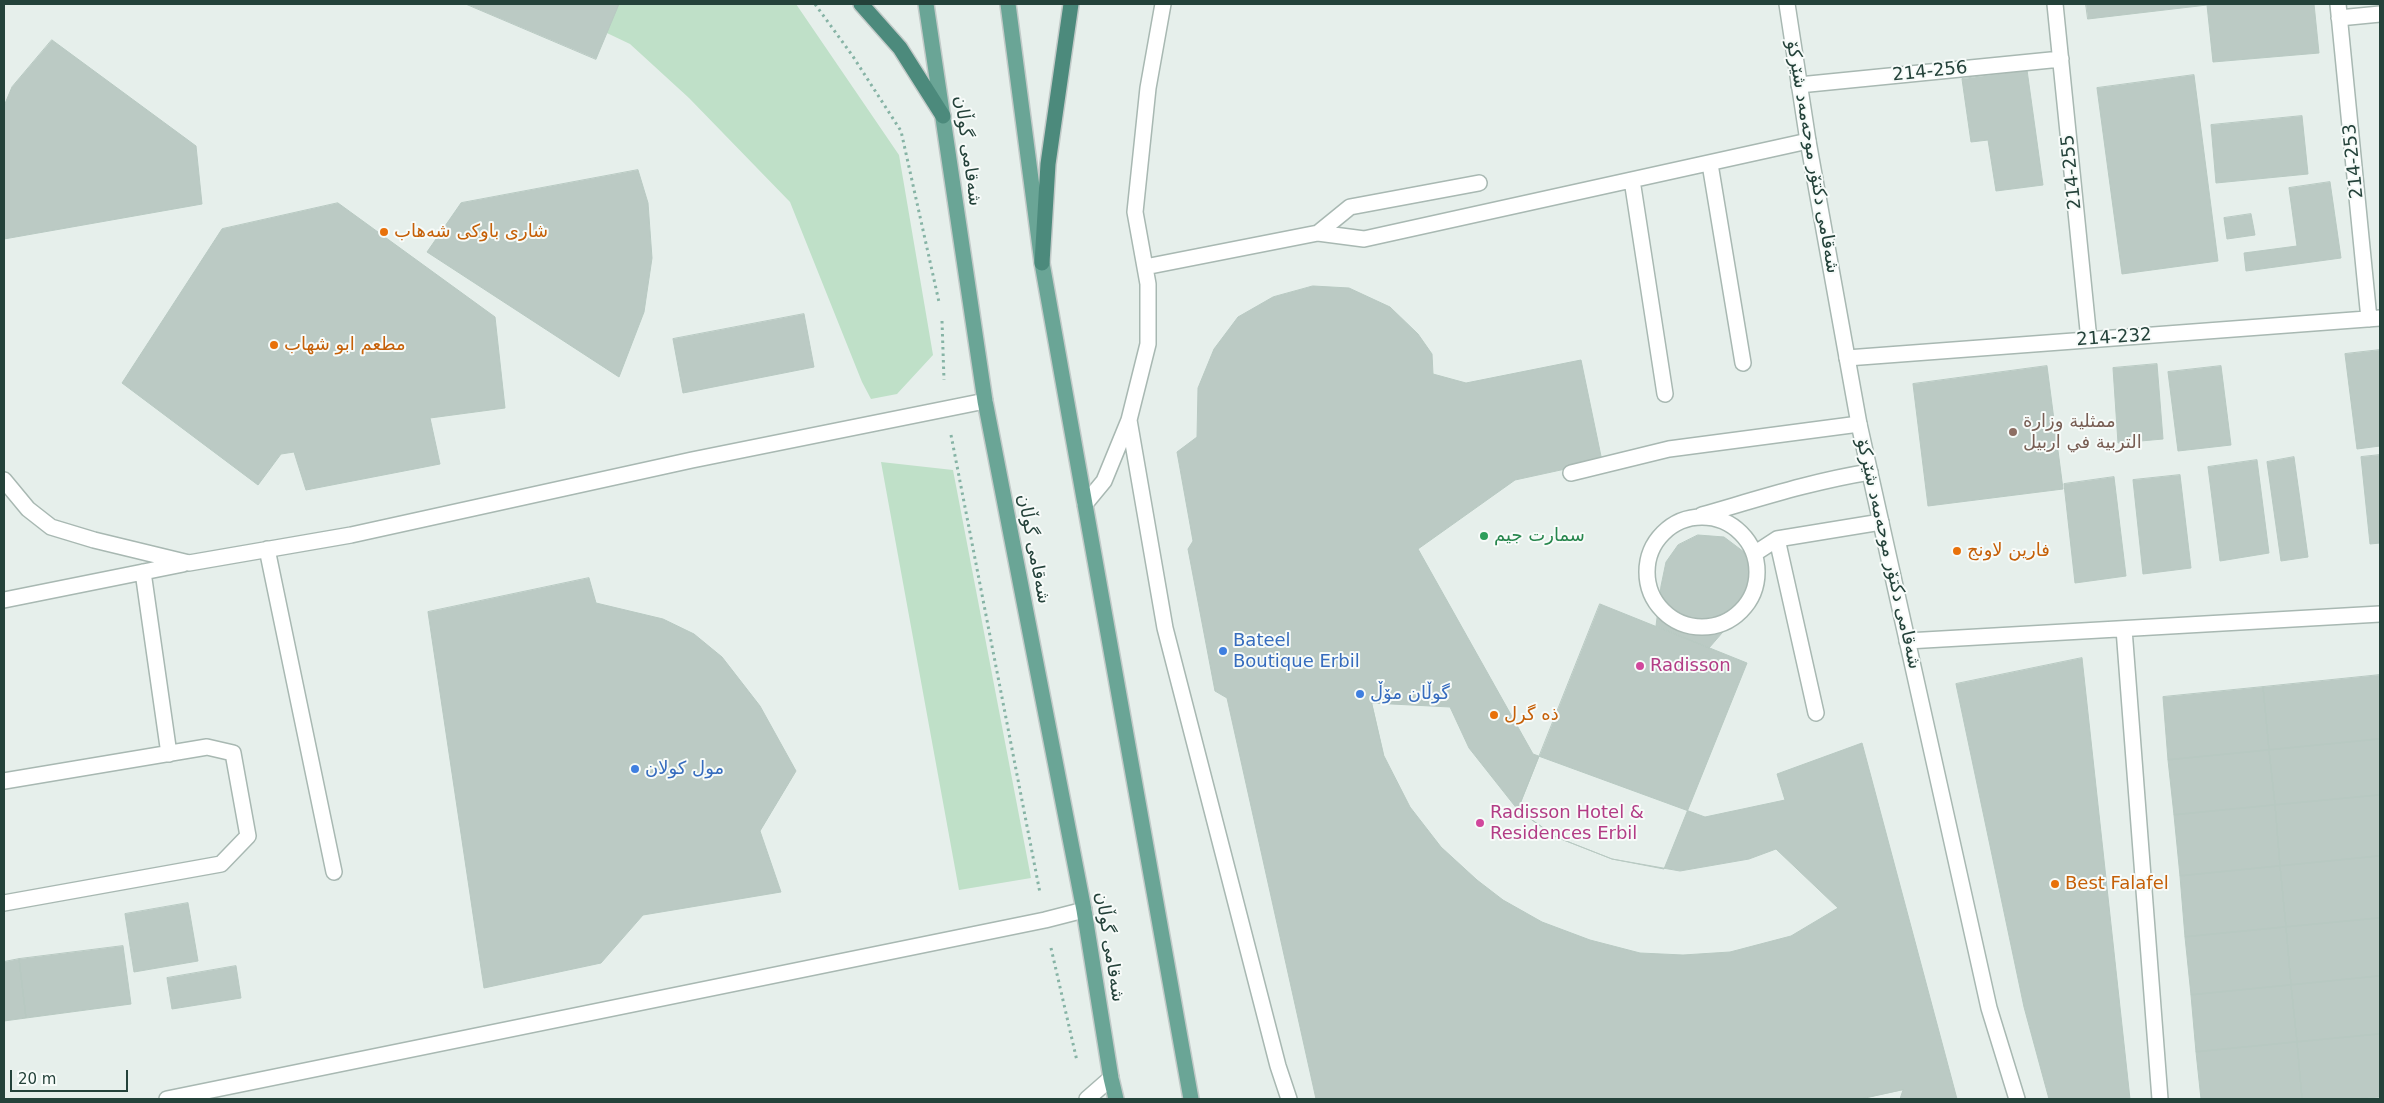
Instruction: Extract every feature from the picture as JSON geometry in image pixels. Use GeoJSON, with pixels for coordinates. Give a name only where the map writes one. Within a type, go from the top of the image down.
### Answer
{"type":"FeatureCollection","features":[{"type":"Feature","properties":{"kind":"highway"},"geometry":{"type":"LineString","coordinates":[[861,4],[900,48],[943,116]]}},
{"type":"Feature","properties":{"kind":"highway"},"geometry":{"type":"LineString","coordinates":[[1042,263],[1048,164],[1071,4]]}},
{"type":"Feature","properties":{"kind":"main road","name":"شەقامی گوڵان"},"geometry":{"type":"LineString","coordinates":[[926,4],[985,401],[1084,910],[1116,1099]]}},
{"type":"Feature","properties":{"kind":"main road"},"geometry":{"type":"LineString","coordinates":[[1008,4],[1042,263],[1191,1099]]}},
{"type":"Feature","properties":{"kind":"street"},"geometry":{"type":"LineString","coordinates":[[1085,504],[1104,481],[1129,420],[1148,344],[1148,284],[1135,212],[1148,88],[1163,4]]}},
{"type":"Feature","properties":{"kind":"street","name":"شەقامی دکتۆر موحەمەد شێرکۆ"},"geometry":{"type":"LineString","coordinates":[[1786,4],[1808,141],[1859,424],[1989,1008],[2017,1099]]}},
{"type":"Feature","properties":{"kind":"street","name":"214-255"},"geometry":{"type":"LineString","coordinates":[[2055,4],[2089,340]]}},
{"type":"Feature","properties":{"kind":"street"},"geometry":{"type":"LineString","coordinates":[[2339,11],[2380,14]]}},
{"type":"Feature","properties":{"kind":"street","name":"214-253"},"geometry":{"type":"LineString","coordinates":[[2339,11],[2375,318]]}},
{"type":"Feature","properties":{"kind":"street","name":"214-256"},"geometry":{"type":"LineString","coordinates":[[1800,85],[2060,59]]}},
{"type":"Feature","properties":{"kind":"street"},"geometry":{"type":"LineString","coordinates":[[1145,267],[1318,233],[1364,239],[1808,141]]}},
{"type":"Feature","properties":{"kind":"street"},"geometry":{"type":"LineString","coordinates":[[1710,164],[1743,363]]}},
{"type":"Feature","properties":{"kind":"street"},"geometry":{"type":"LineString","coordinates":[[1632,180],[1665,394]]}},
{"type":"Feature","properties":{"kind":"street"},"geometry":{"type":"LineString","coordinates":[[1318,233],[1350,207],[1479,183]]}},
{"type":"Feature","properties":{"kind":"street","name":"214-232"},"geometry":{"type":"LineString","coordinates":[[1847,358],[2375,318]]}},
{"type":"Feature","properties":{"kind":"street"},"geometry":{"type":"LineString","coordinates":[[4,600],[189,563],[352,535],[692,460],[985,401]]}},
{"type":"Feature","properties":{"kind":"street"},"geometry":{"type":"LineString","coordinates":[[1129,420],[1165,628],[1278,1066],[1289,1099]]}},
{"type":"Feature","properties":{"kind":"street"},"geometry":{"type":"LineString","coordinates":[[1571,473],[1669,449],[1859,424]]}},
{"type":"Feature","properties":{"kind":"street"},"geometry":{"type":"LineString","coordinates":[[1680,522],[1698,517],[1716,519],[1732,526],[1745,538],[1754,554],[1757,570],[1755,587],[1748,602],[1737,615],[1722,624],[1705,628],[1689,626],[1673,619],[1660,608],[1652,594],[1647,577],[1649,560],[1656,544],[1666,531],[1680,522],[1799,487],[1870,472]]}},
{"type":"Feature","properties":{"kind":"street"},"geometry":{"type":"LineString","coordinates":[[4,480],[28,509],[51,527],[94,540],[189,563]]}},
{"type":"Feature","properties":{"kind":"street"},"geometry":{"type":"LineString","coordinates":[[1754,554],[1777,538],[1881,522]]}},
{"type":"Feature","properties":{"kind":"street"},"geometry":{"type":"LineString","coordinates":[[1777,538],[1816,713]]}},
{"type":"Feature","properties":{"kind":"street"},"geometry":{"type":"LineString","coordinates":[[267,549],[334,872]]}},
{"type":"Feature","properties":{"kind":"street"},"geometry":{"type":"LineString","coordinates":[[142,572],[169,754]]}},
{"type":"Feature","properties":{"kind":"street"},"geometry":{"type":"LineString","coordinates":[[1907,641],[2380,614]]}},
{"type":"Feature","properties":{"kind":"street"},"geometry":{"type":"LineString","coordinates":[[2124,629],[2160,1099]]}},
{"type":"Feature","properties":{"kind":"street"},"geometry":{"type":"LineString","coordinates":[[4,781],[207,747],[233,753],[248,836],[221,864],[4,903]]}},
{"type":"Feature","properties":{"kind":"street"},"geometry":{"type":"LineString","coordinates":[[167,1099],[1045,920],[1084,910]]}},
{"type":"Feature","properties":{"kind":"street"},"geometry":{"type":"LineString","coordinates":[[1087,1099],[1111,1078]]}},
{"type":"Feature","properties":{"kind":"path"},"geometry":{"type":"LineString","coordinates":[[815,4],[852,55],[901,131],[940,304]]}},
{"type":"Feature","properties":{"kind":"path"},"geometry":{"type":"LineString","coordinates":[[942,314],[946,409],[964,492],[1045,920],[1079,1071]]}},
{"type":"Feature","properties":{"kind":"green space"},"geometry":{"type":"Polygon","coordinates":[[[546,4],[796,4],[899,155],[933,355],[897,394],[871,399],[862,382],[790,202],[689,98],[630,44],[546,4]]]}},
{"type":"Feature","properties":{"kind":"green space"},"geometry":{"type":"Polygon","coordinates":[[[881,462],[953,470],[1031,878],[959,890],[881,462]]]}},
{"type":"Feature","properties":{"kind":"building"},"geometry":{"type":"Polygon","coordinates":[[[466,4],[619,4],[596,59],[466,4]]]}},
{"type":"Feature","properties":{"kind":"building"},"geometry":{"type":"Polygon","coordinates":[[[2086,4],[2207,4],[2207,5],[2088,19],[2086,4]]]}},
{"type":"Feature","properties":{"kind":"building"},"geometry":{"type":"Polygon","coordinates":[[[2314,4],[2319,53],[2213,62],[2207,5],[2314,4]]]}},
{"type":"Feature","properties":{"kind":"building"},"geometry":{"type":"Polygon","coordinates":[[[52,40],[196,146],[202,204],[4,239],[4,106],[12,87],[52,40]]]}},
{"type":"Feature","properties":{"kind":"building"},"geometry":{"type":"Polygon","coordinates":[[[2027,70],[2043,185],[1996,191],[1988,140],[1971,142],[1962,79],[2027,70]]]}},
{"type":"Feature","properties":{"kind":"building"},"geometry":{"type":"Polygon","coordinates":[[[2194,75],[2218,261],[2122,274],[2097,88],[2194,75]]]}},
{"type":"Feature","properties":{"kind":"building"},"geometry":{"type":"Polygon","coordinates":[[[2302,116],[2308,174],[2216,183],[2211,125],[2302,116]]]}},
{"type":"Feature","properties":{"kind":"building"},"geometry":{"type":"Polygon","coordinates":[[[638,170],[648,203],[652,258],[644,312],[619,377],[427,252],[461,203],[638,170]]]}},
{"type":"Feature","properties":{"kind":"building"},"geometry":{"type":"Polygon","coordinates":[[[2330,182],[2341,258],[2246,271],[2244,253],[2297,246],[2289,188],[2330,182]]]}},
{"type":"Feature","properties":{"kind":"building"},"geometry":{"type":"Polygon","coordinates":[[[338,203],[495,317],[505,408],[430,418],[440,464],[306,490],[294,452],[281,454],[258,485],[122,383],[222,229],[338,203]]]}},
{"type":"Feature","properties":{"kind":"building"},"geometry":{"type":"Polygon","coordinates":[[[2251,214],[2255,235],[2227,239],[2224,218],[2251,214]]]}},
{"type":"Feature","properties":{"kind":"building","name":"گوڵان مۆڵ"},"geometry":{"type":"Polygon","coordinates":[[[1313,286],[1349,288],[1390,307],[1418,334],[1432,354],[1433,374],[1466,383],[1581,360],[1602,461],[1515,480],[1418,549],[1533,754],[1705,817],[1785,800],[1777,774],[1862,743],[1957,1099],[1316,1099],[1227,698],[1215,691],[1188,549],[1193,541],[1177,452],[1197,437],[1198,388],[1214,349],[1238,317],[1273,297],[1313,286]]]}},
{"type":"Feature","properties":{"kind":"building"},"geometry":{"type":"Polygon","coordinates":[[[804,314],[814,367],[683,393],[673,339],[804,314]]]}},
{"type":"Feature","properties":{"kind":"building"},"geometry":{"type":"Polygon","coordinates":[[[2380,350],[2380,446],[2357,449],[2345,354],[2380,350]]]}},
{"type":"Feature","properties":{"kind":"building"},"geometry":{"type":"Polygon","coordinates":[[[2157,364],[2163,439],[2118,443],[2113,368],[2157,364]]]}},
{"type":"Feature","properties":{"kind":"building"},"geometry":{"type":"Polygon","coordinates":[[[2047,366],[2063,489],[1928,506],[1913,384],[2047,366]]]}},
{"type":"Feature","properties":{"kind":"building"},"geometry":{"type":"Polygon","coordinates":[[[2221,366],[2231,445],[2178,451],[2168,372],[2221,366]]]}},
{"type":"Feature","properties":{"kind":"building"},"geometry":{"type":"Polygon","coordinates":[[[2380,455],[2380,543],[2370,544],[2361,457],[2380,455]]]}},
{"type":"Feature","properties":{"kind":"building"},"geometry":{"type":"Polygon","coordinates":[[[2294,457],[2308,557],[2281,561],[2267,462],[2294,457]]]}},
{"type":"Feature","properties":{"kind":"building"},"geometry":{"type":"Polygon","coordinates":[[[2257,460],[2269,553],[2220,561],[2208,467],[2257,460]]]}},
{"type":"Feature","properties":{"kind":"building"},"geometry":{"type":"Polygon","coordinates":[[[2180,475],[2191,568],[2143,574],[2133,480],[2180,475]]]}},
{"type":"Feature","properties":{"kind":"building"},"geometry":{"type":"Polygon","coordinates":[[[2114,477],[2126,576],[2075,583],[2064,484],[2114,477]]]}},
{"type":"Feature","properties":{"kind":"building"},"geometry":{"type":"Polygon","coordinates":[[[1698,535],[1724,537],[1744,552],[1751,574],[1748,603],[1709,648],[1656,626],[1666,562],[1678,545],[1698,535]]]}},
{"type":"Feature","properties":{"kind":"building"},"geometry":{"type":"Polygon","coordinates":[[[589,578],[596,603],[663,619],[694,634],[722,657],[760,706],[796,771],[760,831],[781,892],[643,915],[601,963],[484,988],[428,612],[589,578]]]}},
{"type":"Feature","properties":{"kind":"building"},"geometry":{"type":"Polygon","coordinates":[[[1600,604],[1747,663],[1664,869],[1612,859],[1556,837],[1518,810],[1600,604]]]}},
{"type":"Feature","properties":{"kind":"building"},"geometry":{"type":"Polygon","coordinates":[[[2082,658],[2130,1099],[2049,1099],[2024,1007],[1956,684],[2082,658]]]}},
{"type":"Feature","properties":{"kind":"building"},"geometry":{"type":"Polygon","coordinates":[[[2380,675],[2380,739],[2269,750],[2263,687],[2380,675]]]}},
{"type":"Feature","properties":{"kind":"building"},"geometry":{"type":"Polygon","coordinates":[[[2263,687],[2269,750],[2168,760],[2163,697],[2263,687]]]}},
{"type":"Feature","properties":{"kind":"building","name":"Radisson Hotel & Residences Erbil"},"geometry":{"type":"Polygon","coordinates":[[[1372,703],[1450,707],[1469,748],[1518,810],[1556,837],[1612,859],[1680,871],[1749,859],[1776,849],[1838,908],[1791,936],[1730,952],[1683,955],[1640,953],[1590,940],[1542,922],[1503,900],[1477,880],[1441,847],[1410,807],[1384,756],[1372,703]]]}},
{"type":"Feature","properties":{"kind":"building"},"geometry":{"type":"Polygon","coordinates":[[[2380,739],[2380,795],[2275,805],[2269,750],[2380,739]]]}},
{"type":"Feature","properties":{"kind":"building"},"geometry":{"type":"Polygon","coordinates":[[[2269,750],[2275,805],[2174,815],[2168,760],[2269,750]]]}},
{"type":"Feature","properties":{"kind":"building"},"geometry":{"type":"Polygon","coordinates":[[[2380,795],[2380,856],[2280,866],[2275,805],[2380,795]]]}},
{"type":"Feature","properties":{"kind":"building"},"geometry":{"type":"Polygon","coordinates":[[[2275,805],[2280,866],[2180,876],[2174,815],[2275,805]]]}},
{"type":"Feature","properties":{"kind":"building"},"geometry":{"type":"Polygon","coordinates":[[[2380,856],[2380,918],[2286,927],[2280,866],[2380,856]]]}},
{"type":"Feature","properties":{"kind":"building"},"geometry":{"type":"Polygon","coordinates":[[[2280,866],[2286,927],[2185,937],[2180,876],[2280,866]]]}},
{"type":"Feature","properties":{"kind":"building"},"geometry":{"type":"Polygon","coordinates":[[[188,903],[198,961],[134,972],[125,914],[188,903]]]}},
{"type":"Feature","properties":{"kind":"building"},"geometry":{"type":"Polygon","coordinates":[[[2380,918],[2380,976],[2291,985],[2286,927],[2380,918]]]}},
{"type":"Feature","properties":{"kind":"building"},"geometry":{"type":"Polygon","coordinates":[[[2286,927],[2291,985],[2191,995],[2185,937],[2286,927]]]}},
{"type":"Feature","properties":{"kind":"building"},"geometry":{"type":"Polygon","coordinates":[[[123,946],[131,1004],[26,1018],[19,959],[123,946]]]}},
{"type":"Feature","properties":{"kind":"building"},"geometry":{"type":"Polygon","coordinates":[[[19,959],[26,1018],[4,1021],[4,962],[19,959]]]}},
{"type":"Feature","properties":{"kind":"building"},"geometry":{"type":"Polygon","coordinates":[[[236,966],[241,998],[172,1009],[167,978],[236,966]]]}},
{"type":"Feature","properties":{"kind":"building"},"geometry":{"type":"Polygon","coordinates":[[[2380,976],[2380,1034],[2297,1042],[2291,985],[2380,976]]]}},
{"type":"Feature","properties":{"kind":"building"},"geometry":{"type":"Polygon","coordinates":[[[2291,985],[2297,1042],[2196,1052],[2191,995],[2291,985]]]}},
{"type":"Feature","properties":{"kind":"building"},"geometry":{"type":"Polygon","coordinates":[[[2380,1034],[2380,1097],[2302,1099],[2297,1042],[2380,1034]]]}},
{"type":"Feature","properties":{"kind":"building"},"geometry":{"type":"Polygon","coordinates":[[[2297,1042],[2302,1099],[2201,1099],[2196,1052],[2297,1042]]]}},
{"type":"Feature","properties":{"kind":"building"},"geometry":{"type":"Polygon","coordinates":[[[1903,1090],[1900,1099],[1861,1099],[1903,1090]]]}},
{"type":"Feature","properties":{"kind":"place","name":"شاری باوکی شەھاب"},"geometry":{"type":"Point","coordinates":[384,232]}},
{"type":"Feature","properties":{"kind":"place","name":"مطعم ابو شهاب"},"geometry":{"type":"Point","coordinates":[274,345]}},
{"type":"Feature","properties":{"kind":"place","name":"ممثلية وزارة التربية في اربيل"},"geometry":{"type":"Point","coordinates":[2013,432]}},
{"type":"Feature","properties":{"kind":"place","name":"سمارت جیم"},"geometry":{"type":"Point","coordinates":[1484,536]}},
{"type":"Feature","properties":{"kind":"place","name":"فارین لاونج"},"geometry":{"type":"Point","coordinates":[1957,551]}},
{"type":"Feature","properties":{"kind":"place","name":"Bateel Boutique Erbil"},"geometry":{"type":"Point","coordinates":[1223,651]}},
{"type":"Feature","properties":{"kind":"place","name":"Radisson"},"geometry":{"type":"Point","coordinates":[1640,666]}},
{"type":"Feature","properties":{"kind":"place","name":"گوڵان مۆڵ"},"geometry":{"type":"Point","coordinates":[1360,694]}},
{"type":"Feature","properties":{"kind":"place","name":"ذه گرل"},"geometry":{"type":"Point","coordinates":[1494,715]}},
{"type":"Feature","properties":{"kind":"place","name":"مول كولان"},"geometry":{"type":"Point","coordinates":[635,769]}},
{"type":"Feature","properties":{"kind":"place","name":"Radisson Hotel & Residences Erbil"},"geometry":{"type":"Point","coordinates":[1480,823]}},
{"type":"Feature","properties":{"kind":"place","name":"Best Falafel"},"geometry":{"type":"Point","coordinates":[2055,884]}}]}
